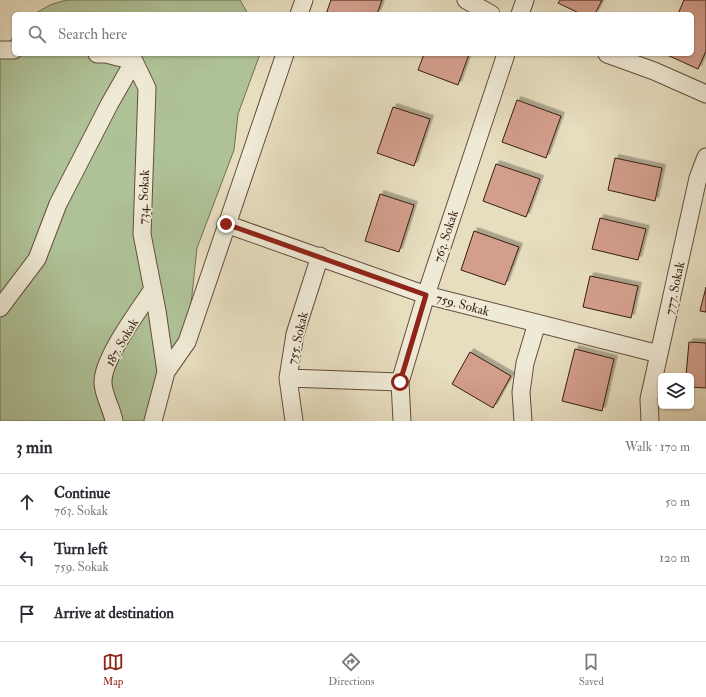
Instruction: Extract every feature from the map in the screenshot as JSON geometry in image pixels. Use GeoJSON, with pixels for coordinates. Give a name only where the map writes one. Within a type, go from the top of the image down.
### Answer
{"type":"FeatureCollection","features":[{"type":"Feature","properties":{"kind":"street"},"geometry":{"type":"LineString","coordinates":[[300,12],[304,0]]}},
{"type":"Feature","properties":{"kind":"street"},"geometry":{"type":"LineString","coordinates":[[466,0],[487,12]]}},
{"type":"Feature","properties":{"kind":"street"},"geometry":{"type":"LineString","coordinates":[[521,12],[525,0]]}},
{"type":"Feature","properties":{"kind":"street"},"geometry":{"type":"LineString","coordinates":[[0,50],[12,50]]}},
{"type":"Feature","properties":{"kind":"street"},"geometry":{"type":"LineString","coordinates":[[0,308],[37,259],[58,204],[110,103],[134,61],[114,56]]}},
{"type":"Feature","properties":{"kind":"street"},"geometry":{"type":"LineString","coordinates":[[153,421],[166,372],[187,342],[284,56]]}},
{"type":"Feature","properties":{"kind":"street","name":"763. Sokak"},"geometry":{"type":"LineString","coordinates":[[402,421],[400,382],[426,295],[505,56]]}},
{"type":"Feature","properties":{"kind":"street"},"geometry":{"type":"LineString","coordinates":[[613,56],[654,71],[706,94]]}},
{"type":"Feature","properties":{"kind":"street","name":"734. Sokak"},"geometry":{"type":"LineString","coordinates":[[134,61],[147,88],[142,234],[153,288],[166,372]]}},
{"type":"Feature","properties":{"kind":"street","name":"777. Sokak"},"geometry":{"type":"LineString","coordinates":[[650,421],[649,399],[698,178],[704,165]]}},
{"type":"Feature","properties":{"kind":"street","name":"759. Sokak"},"geometry":{"type":"LineString","coordinates":[[226,224],[320,256],[426,295],[659,354]]}},
{"type":"Feature","properties":{"kind":"street","name":"755. Sokak"},"geometry":{"type":"LineString","coordinates":[[294,421],[288,378],[295,334],[320,256]]}},
{"type":"Feature","properties":{"kind":"street","name":"187. Sokak"},"geometry":{"type":"LineString","coordinates":[[114,421],[102,384],[103,374],[109,358],[153,288]]}},
{"type":"Feature","properties":{"kind":"street"},"geometry":{"type":"LineString","coordinates":[[523,421],[521,392],[525,363],[537,323]]}},
{"type":"Feature","properties":{"kind":"street"},"geometry":{"type":"LineString","coordinates":[[288,378],[400,382]]}},
{"type":"Feature","properties":{"kind":"green space"},"geometry":{"type":"Polygon","coordinates":[[[66,0],[240,0],[247,12],[38,12],[50,5],[66,0]]]}},
{"type":"Feature","properties":{"kind":"green space"},"geometry":{"type":"Polygon","coordinates":[[[12,38],[12,56],[259,56],[238,114],[234,150],[197,248],[187,342],[153,421],[0,421],[0,59],[12,38]]]}},
{"type":"Feature","properties":{"kind":"building"},"geometry":{"type":"Polygon","coordinates":[[[331,0],[382,0],[378,12],[327,12],[331,0]]]}},
{"type":"Feature","properties":{"kind":"building"},"geometry":{"type":"Polygon","coordinates":[[[560,0],[602,0],[596,12],[577,12],[558,3],[560,0]]]}},
{"type":"Feature","properties":{"kind":"building"},"geometry":{"type":"Polygon","coordinates":[[[684,0],[706,0],[706,51],[698,69],[669,56],[694,56],[694,12],[679,12],[684,0]]]}},
{"type":"Feature","properties":{"kind":"building"},"geometry":{"type":"Polygon","coordinates":[[[423,56],[468,56],[458,85],[418,70],[423,56]]]}},
{"type":"Feature","properties":{"kind":"building"},"geometry":{"type":"Polygon","coordinates":[[[517,100],[561,116],[546,158],[502,142],[517,100]]]}},
{"type":"Feature","properties":{"kind":"building"},"geometry":{"type":"Polygon","coordinates":[[[393,107],[430,119],[414,166],[377,153],[393,107]]]}},
{"type":"Feature","properties":{"kind":"building"},"geometry":{"type":"Polygon","coordinates":[[[615,158],[662,168],[655,201],[608,190],[615,158]]]}},
{"type":"Feature","properties":{"kind":"building"},"geometry":{"type":"Polygon","coordinates":[[[496,164],[540,179],[526,217],[483,201],[496,164]]]}},
{"type":"Feature","properties":{"kind":"building"},"geometry":{"type":"Polygon","coordinates":[[[380,194],[414,205],[399,252],[365,241],[380,194]]]}},
{"type":"Feature","properties":{"kind":"building"},"geometry":{"type":"Polygon","coordinates":[[[600,218],[646,229],[638,260],[592,249],[600,218]]]}},
{"type":"Feature","properties":{"kind":"building"},"geometry":{"type":"Polygon","coordinates":[[[474,231],[519,247],[505,285],[461,270],[474,231]]]}},
{"type":"Feature","properties":{"kind":"building"},"geometry":{"type":"Polygon","coordinates":[[[590,276],[638,286],[631,318],[583,307],[590,276]]]}},
{"type":"Feature","properties":{"kind":"building"},"geometry":{"type":"Polygon","coordinates":[[[706,287],[706,312],[700,311],[706,287]]]}},
{"type":"Feature","properties":{"kind":"building"},"geometry":{"type":"Polygon","coordinates":[[[689,342],[706,343],[706,388],[694,387],[694,373],[686,373],[689,342]]]}},
{"type":"Feature","properties":{"kind":"building"},"geometry":{"type":"Polygon","coordinates":[[[575,349],[614,359],[602,411],[562,401],[575,349]]]}},
{"type":"Feature","properties":{"kind":"building"},"geometry":{"type":"Polygon","coordinates":[[[470,352],[511,376],[493,408],[452,384],[470,352]]]}},
{"type":"Feature","properties":{"kind":"route"},"geometry":{"type":"LineString","coordinates":[[226,224],[320,256],[426,295],[400,382]]}}]}
